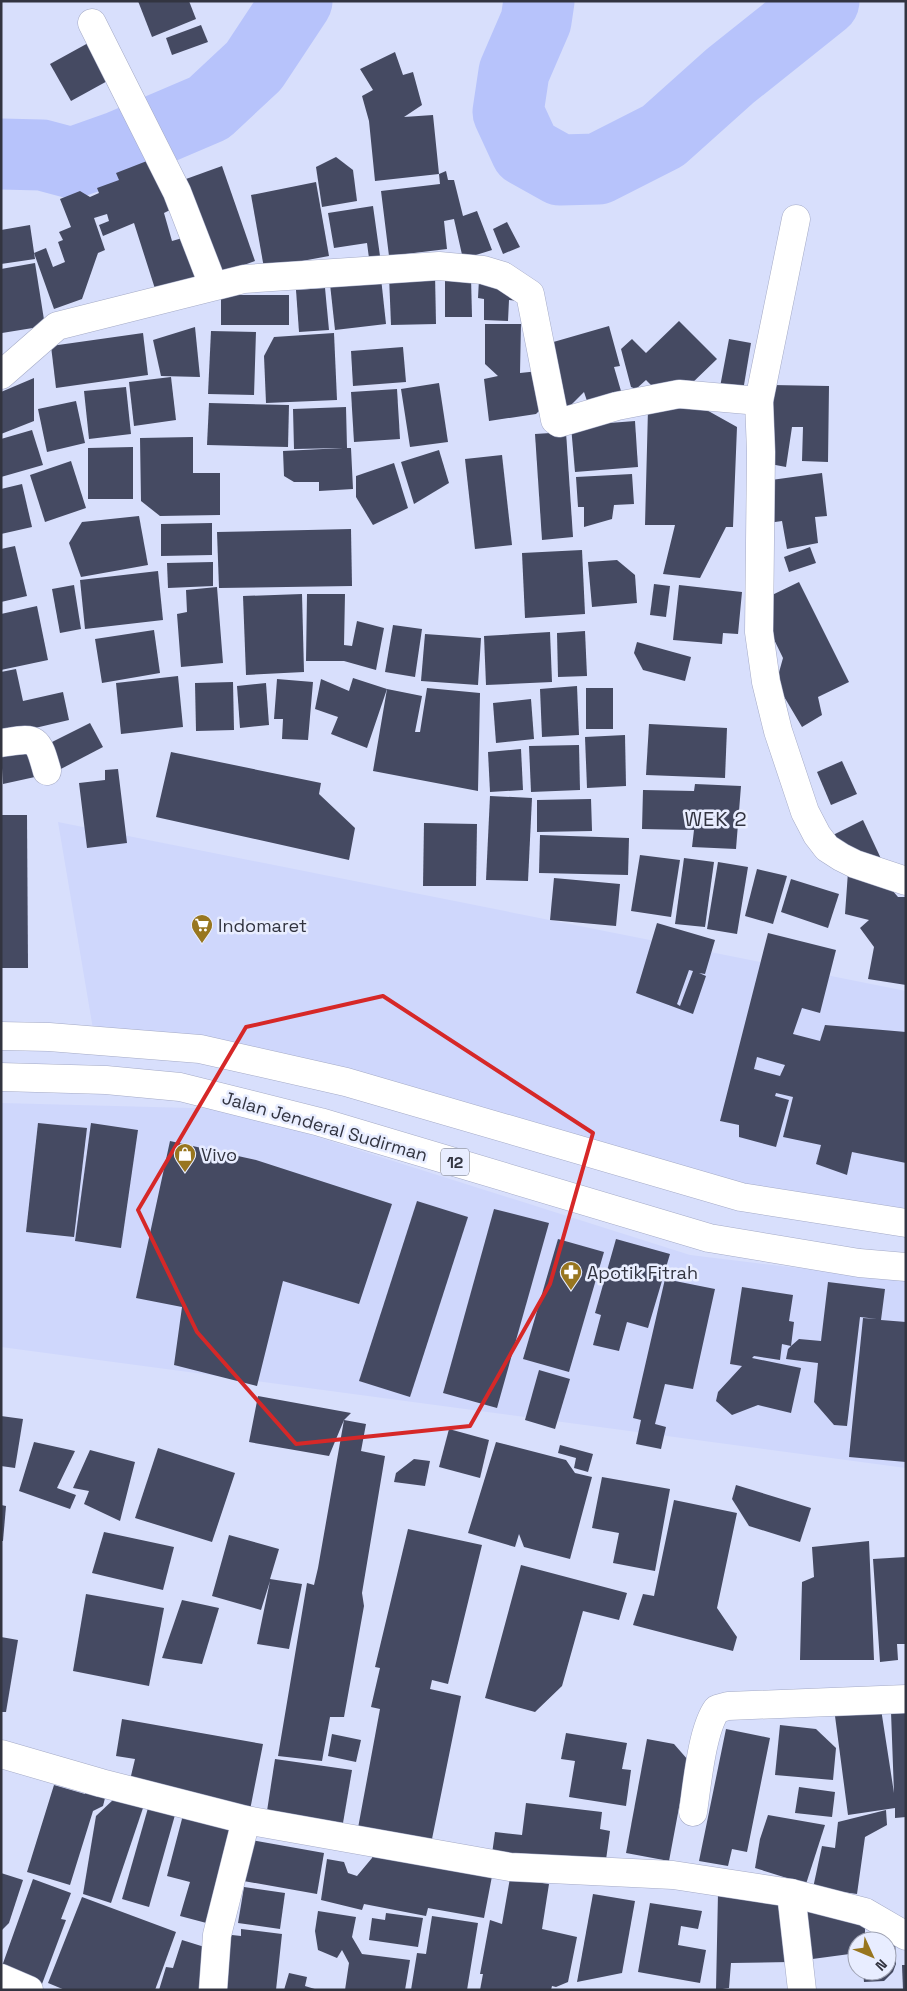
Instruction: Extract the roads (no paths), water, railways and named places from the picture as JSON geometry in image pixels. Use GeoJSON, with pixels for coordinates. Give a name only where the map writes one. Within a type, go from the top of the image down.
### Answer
{"type":"FeatureCollection","features":[{"type":"Feature","properties":{"kind":"main road"},"geometry":{"type":"LineString","coordinates":[[92,23],[177,192],[213,285]]}},
{"type":"Feature","properties":{"kind":"main road"},"geometry":{"type":"LineString","coordinates":[[796,219],[759,401],[761,452],[759,632],[766,682],[778,731],[805,812],[817,835],[827,848],[855,864],[906,881]]}},
{"type":"Feature","properties":{"kind":"main road"},"geometry":{"type":"LineString","coordinates":[[1,376],[57,326],[213,285],[244,279],[429,267],[483,270],[503,276],[530,294],[555,420],[559,423],[617,406],[680,394],[759,401]]}},
{"type":"Feature","properties":{"kind":"main road"},"geometry":{"type":"LineString","coordinates":[[1,743],[30,739],[35,742],[41,749],[47,771]]}},
{"type":"Feature","properties":{"kind":"main road"},"geometry":{"type":"LineString","coordinates":[[1,1036],[49,1037],[200,1049],[346,1082],[741,1198],[906,1223]]}},
{"type":"Feature","properties":{"kind":"main road","name":"Jalan Jenderal Sudirman"},"geometry":{"type":"LineString","coordinates":[[1,1077],[106,1080],[180,1087],[320,1122],[709,1238],[859,1263],[906,1267]]}},
{"type":"Feature","properties":{"kind":"main road"},"geometry":{"type":"LineString","coordinates":[[693,1812],[704,1746],[712,1717],[717,1709],[728,1706],[906,1699]]}},
{"type":"Feature","properties":{"kind":"main road"},"geometry":{"type":"LineString","coordinates":[[1,1754],[100,1783],[246,1820],[510,1867],[673,1875],[791,1893],[865,1912],[906,1936]]}},
{"type":"Feature","properties":{"kind":"main road"},"geometry":{"type":"LineString","coordinates":[[213,1990],[217,1935],[246,1820]]}},
{"type":"Feature","properties":{"kind":"main road"},"geometry":{"type":"LineString","coordinates":[[791,1893],[802,1990]]}},
{"type":"Feature","properties":{"kind":"main road"},"geometry":{"type":"LineString","coordinates":[[1,1978],[30,1990]]}},
{"type":"Feature","properties":{"kind":"waterway"},"geometry":{"type":"LineString","coordinates":[[1,154],[42,155],[72,163],[120,146],[209,108],[254,66],[297,1]]}},
{"type":"Feature","properties":{"kind":"waterway"},"geometry":{"type":"LineString","coordinates":[[539,1],[536,21],[514,72],[508,112],[526,151],[560,170],[598,169],[663,136],[730,76],[824,1]]}},
{"type":"Feature","properties":{"kind":"place","name":"Indomaret"},"geometry":{"type":"Point","coordinates":[202,944]}},
{"type":"Feature","properties":{"kind":"place","name":"Vivo"},"geometry":{"type":"Point","coordinates":[185,1173]}},
{"type":"Feature","properties":{"kind":"place","name":"Apotik Fitrah"},"geometry":{"type":"Point","coordinates":[571,1291]}},
{"type":"Feature","properties":{"kind":"district","name":"WEK 2"},"geometry":{"type":"Point","coordinates":[716,819]}}]}
